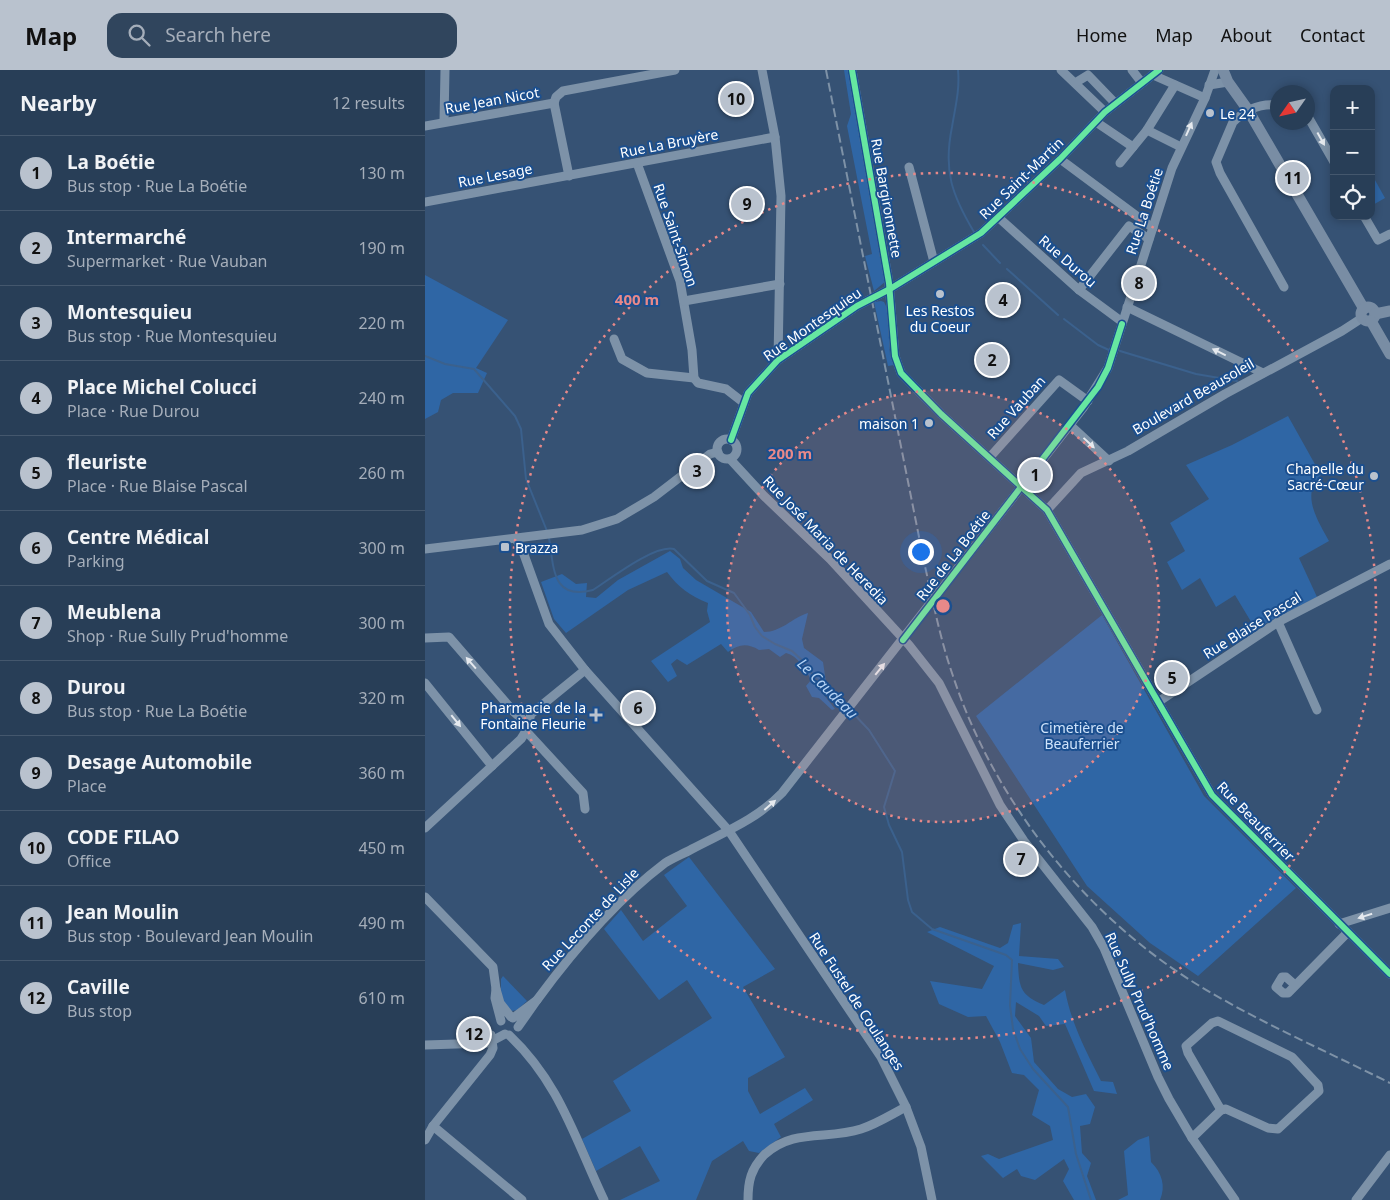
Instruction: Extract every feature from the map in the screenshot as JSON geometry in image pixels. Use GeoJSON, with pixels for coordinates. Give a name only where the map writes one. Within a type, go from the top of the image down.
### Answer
{"type":"FeatureCollection","features":[{"type":"Feature","properties":{"kind":"main road"},"geometry":{"type":"LineString","coordinates":[[1223,70],[1228,82],[1248,110],[1390,354]]}},
{"type":"Feature","properties":{"kind":"main road","name":"Boulevard Beausoleil"},"geometry":{"type":"LineString","coordinates":[[1368,315],[1390,311]]}},
{"type":"Feature","properties":{"kind":"street"},"geometry":{"type":"LineString","coordinates":[[444,121],[445,70]]}},
{"type":"Feature","properties":{"kind":"street","name":"Rue Jean Nicot"},"geometry":{"type":"LineString","coordinates":[[425,126],[444,121],[554,103],[556,97],[563,91],[621,75],[675,70]]}},
{"type":"Feature","properties":{"kind":"street"},"geometry":{"type":"LineString","coordinates":[[762,70],[775,137],[781,196],[777,360]]}},
{"type":"Feature","properties":{"kind":"street","name":"Rue Bargironnette"},"geometry":{"type":"LineString","coordinates":[[852,70],[889,289],[895,356],[901,373],[941,414],[1023,486]]}},
{"type":"Feature","properties":{"kind":"street"},"geometry":{"type":"LineString","coordinates":[[1061,70],[1105,112]]}},
{"type":"Feature","properties":{"kind":"street","name":"Rue La Boétie"},"geometry":{"type":"LineString","coordinates":[[1023,486],[1088,402],[1108,368],[1122,327],[1121,321],[1181,147],[1205,98],[1215,70]]}},
{"type":"Feature","properties":{"kind":"street"},"geometry":{"type":"LineString","coordinates":[[1134,71],[1142,83]]}},
{"type":"Feature","properties":{"kind":"street"},"geometry":{"type":"LineString","coordinates":[[1156,72],[1175,84],[1205,98]]}},
{"type":"Feature","properties":{"kind":"street","name":"Rue Saint-Martin"},"geometry":{"type":"LineString","coordinates":[[889,289],[977,236],[999,218],[1060,159],[1105,112],[1156,72]]}},
{"type":"Feature","properties":{"kind":"street"},"geometry":{"type":"LineString","coordinates":[[1075,84],[1088,75],[1115,104]]}},
{"type":"Feature","properties":{"kind":"street"},"geometry":{"type":"LineString","coordinates":[[1209,85],[1228,82]]}},
{"type":"Feature","properties":{"kind":"street"},"geometry":{"type":"LineString","coordinates":[[1120,163],[1147,130],[1175,84]]}},
{"type":"Feature","properties":{"kind":"street"},"geometry":{"type":"LineString","coordinates":[[554,103],[569,176]]}},
{"type":"Feature","properties":{"kind":"street"},"geometry":{"type":"LineString","coordinates":[[1270,105],[1248,110],[1233,122],[1217,156],[1217,168],[1283,287]]}},
{"type":"Feature","properties":{"kind":"street"},"geometry":{"type":"LineString","coordinates":[[1096,122],[1133,147]]}},
{"type":"Feature","properties":{"kind":"street"},"geometry":{"type":"LineString","coordinates":[[1315,128],[1330,155]]}},
{"type":"Feature","properties":{"kind":"street"},"geometry":{"type":"LineString","coordinates":[[1147,130],[1181,147]]}},
{"type":"Feature","properties":{"kind":"street","name":"Rue La Bruyère"},"geometry":{"type":"LineString","coordinates":[[569,176],[775,137]]}},
{"type":"Feature","properties":{"kind":"street"},"geometry":{"type":"LineString","coordinates":[[1060,159],[1153,228]]}},
{"type":"Feature","properties":{"kind":"street","name":"Rue Saint-Simon"},"geometry":{"type":"LineString","coordinates":[[637,163],[680,280],[692,350],[694,378]]}},
{"type":"Feature","properties":{"kind":"street"},"geometry":{"type":"LineString","coordinates":[[909,167],[934,262]]}},
{"type":"Feature","properties":{"kind":"street","name":"Rue Lesage"},"geometry":{"type":"LineString","coordinates":[[425,202],[569,176]]}},
{"type":"Feature","properties":{"kind":"street","name":"Rue Durou"},"geometry":{"type":"LineString","coordinates":[[999,218],[1079,290],[1121,321]]}},
{"type":"Feature","properties":{"kind":"street"},"geometry":{"type":"LineString","coordinates":[[1366,220],[1378,240],[1390,234]]}},
{"type":"Feature","properties":{"kind":"street"},"geometry":{"type":"LineString","coordinates":[[1079,290],[1129,226],[1149,239]]}},
{"type":"Feature","properties":{"kind":"street"},"geometry":{"type":"LineString","coordinates":[[684,301],[780,284]]}},
{"type":"Feature","properties":{"kind":"street","name":"Rue Montesquieu"},"geometry":{"type":"LineString","coordinates":[[731,440],[744,403],[755,384],[777,360],[857,306],[889,289]]}},
{"type":"Feature","properties":{"kind":"street"},"geometry":{"type":"LineString","coordinates":[[1127,307],[1263,373]]}},
{"type":"Feature","properties":{"kind":"street","name":"Boulevard Beausoleil"},"geometry":{"type":"LineString","coordinates":[[1047,510],[1081,473],[1109,461],[1368,315]]}},
{"type":"Feature","properties":{"kind":"street"},"geometry":{"type":"LineString","coordinates":[[614,339],[622,359],[647,373],[694,378],[698,383],[726,389],[744,403]]}},
{"type":"Feature","properties":{"kind":"street","name":"Rue Vauban"},"geometry":{"type":"LineString","coordinates":[[990,456],[1059,380],[1088,402]]}},
{"type":"Feature","properties":{"kind":"street"},"geometry":{"type":"LineString","coordinates":[[1070,425],[1109,461]]}},
{"type":"Feature","properties":{"kind":"street"},"geometry":{"type":"LineString","coordinates":[[731,440],[736,445],[737,450],[730,459],[724,458],[718,452],[718,446],[722,441],[731,440]]}},
{"type":"Feature","properties":{"kind":"street"},"geometry":{"type":"LineString","coordinates":[[425,549],[582,530],[617,519],[653,497],[710,454],[718,452]]}},
{"type":"Feature","properties":{"kind":"street","name":"Rue José Maria de Heredia"},"geometry":{"type":"LineString","coordinates":[[730,459],[764,496],[830,559],[903,640]]}},
{"type":"Feature","properties":{"kind":"street","name":"Rue Beauferrier"},"geometry":{"type":"LineString","coordinates":[[1023,486],[1047,510],[1212,795],[1390,974]]}},
{"type":"Feature","properties":{"kind":"street","name":"Rue de La Boétie"},"geometry":{"type":"LineString","coordinates":[[903,640],[1023,486]]}},
{"type":"Feature","properties":{"kind":"street","name":"Rue Fustel de Coulanges"},"geometry":{"type":"LineString","coordinates":[[516,539],[522,549],[549,624],[585,670],[729,831],[881,1057],[906,1107],[921,1147],[932,1200]]}},
{"type":"Feature","properties":{"kind":"street","name":"Rue Blaise Pascal"},"geometry":{"type":"LineString","coordinates":[[1157,702],[1278,622],[1390,564]]}},
{"type":"Feature","properties":{"kind":"street"},"geometry":{"type":"LineString","coordinates":[[1278,622],[1317,710]]}},
{"type":"Feature","properties":{"kind":"street"},"geometry":{"type":"LineString","coordinates":[[425,638],[449,637],[583,793],[585,809]]}},
{"type":"Feature","properties":{"kind":"street","name":"Rue Leconte de Lisle"},"geometry":{"type":"LineString","coordinates":[[518,1028],[562,966],[630,893],[666,862],[729,831],[769,808],[903,640]]}},
{"type":"Feature","properties":{"kind":"street","name":"Rue Sully Prud'homme"},"geometry":{"type":"LineString","coordinates":[[903,640],[939,683],[1000,805],[1024,841],[1092,927],[1111,964],[1158,1077],[1193,1138],[1235,1200]]}},
{"type":"Feature","properties":{"kind":"street"},"geometry":{"type":"LineString","coordinates":[[425,828],[521,739],[531,714],[585,670]]}},
{"type":"Feature","properties":{"kind":"street"},"geometry":{"type":"LineString","coordinates":[[425,683],[492,766]]}},
{"type":"Feature","properties":{"kind":"street"},"geometry":{"type":"LineString","coordinates":[[425,897],[493,967],[500,1003],[518,1022],[518,1028],[535,1064],[564,1107],[604,1200]]}},
{"type":"Feature","properties":{"kind":"street"},"geometry":{"type":"LineString","coordinates":[[1339,924],[1390,908]]}},
{"type":"Feature","properties":{"kind":"street"},"geometry":{"type":"LineString","coordinates":[[1295,985],[1348,932]]}},
{"type":"Feature","properties":{"kind":"street"},"geometry":{"type":"LineString","coordinates":[[496,989],[495,998],[501,1023],[507,1035],[535,1064]]}},
{"type":"Feature","properties":{"kind":"street","name":"Rue Leconte de Lisle"},"geometry":{"type":"LineString","coordinates":[[501,1023],[537,1000]]}},
{"type":"Feature","properties":{"kind":"street"},"geometry":{"type":"LineString","coordinates":[[1193,1138],[1221,1110],[1226,1109],[1268,1128],[1278,1129],[1319,1091],[1318,1085],[1292,1057],[1217,1021],[1212,1023],[1186,1046],[1188,1053],[1221,1110]]}},
{"type":"Feature","properties":{"kind":"street"},"geometry":{"type":"LineString","coordinates":[[425,1140],[433,1126],[490,1056],[492,1038],[501,1023]]}},
{"type":"Feature","properties":{"kind":"street"},"geometry":{"type":"LineString","coordinates":[[425,1045],[479,1042],[507,1035],[518,1028]]}},
{"type":"Feature","properties":{"kind":"street"},"geometry":{"type":"LineString","coordinates":[[748,1200],[748,1188],[754,1166],[771,1149],[790,1138],[861,1129],[906,1107]]}},
{"type":"Feature","properties":{"kind":"street"},"geometry":{"type":"LineString","coordinates":[[433,1126],[522,1200]]}},
{"type":"Feature","properties":{"kind":"street"},"geometry":{"type":"LineString","coordinates":[[1356,1200],[1390,1155]]}},
{"type":"Feature","properties":{"kind":"green space"},"geometry":{"type":"Polygon","coordinates":[[[844,70],[848,70],[881,263],[884,267],[886,281],[874,291],[865,256],[872,254],[847,126],[851,114],[844,70]]]}},
{"type":"Feature","properties":{"kind":"green space"},"geometry":{"type":"Polygon","coordinates":[[[1375,180],[1385,198],[1375,204],[1375,180]]]}},
{"type":"Feature","properties":{"kind":"green space"},"geometry":{"type":"Polygon","coordinates":[[[425,275],[508,320],[476,368],[487,373],[478,393],[453,393],[441,400],[438,412],[425,419],[425,275]]]}},
{"type":"Feature","properties":{"kind":"green space"},"geometry":{"type":"Polygon","coordinates":[[[874,302],[884,302],[887,308],[890,355],[894,365],[888,366],[874,302]]]}},
{"type":"Feature","properties":{"kind":"green space"},"geometry":{"type":"Polygon","coordinates":[[[1288,416],[1321,475],[1315,482],[1311,499],[1316,516],[1329,541],[1299,558],[1317,597],[1256,630],[1235,595],[1216,607],[1200,578],[1182,590],[1167,562],[1185,551],[1170,523],[1209,499],[1186,465],[1232,445],[1288,416]]]}},
{"type":"Feature","properties":{"kind":"green space"},"geometry":{"type":"Polygon","coordinates":[[[670,551],[680,559],[683,568],[696,580],[751,612],[764,632],[776,630],[808,613],[802,639],[804,648],[823,662],[826,682],[816,685],[835,709],[832,710],[819,698],[812,697],[806,686],[811,680],[804,668],[794,657],[786,653],[780,657],[769,649],[759,650],[751,646],[743,645],[728,652],[721,644],[687,665],[677,659],[671,664],[677,676],[668,682],[651,661],[710,622],[707,611],[708,603],[685,590],[667,572],[628,590],[566,633],[554,619],[541,582],[562,574],[576,584],[587,583],[586,597],[596,598],[618,580],[670,551]]]}},
{"type":"Feature","properties":{"kind":"green space","name":"Cimetière de Beauferrier"},"geometry":{"type":"Polygon","coordinates":[[[1102,615],[1204,796],[1296,888],[1198,976],[1150,943],[1087,886],[976,716],[1102,615]]]}},
{"type":"Feature","properties":{"kind":"green space"},"geometry":{"type":"Polygon","coordinates":[[[689,857],[775,969],[743,987],[785,1057],[748,1078],[748,1091],[760,1114],[805,1088],[813,1100],[774,1124],[781,1137],[759,1153],[749,1151],[743,1141],[712,1161],[696,1200],[620,1200],[660,1181],[640,1146],[596,1171],[582,1139],[631,1111],[613,1081],[712,1018],[687,980],[659,1000],[604,929],[621,910],[643,941],[687,906],[664,875],[689,857]]]}},
{"type":"Feature","properties":{"kind":"green space"},"geometry":{"type":"Polygon","coordinates":[[[1021,923],[1019,956],[1058,959],[1064,967],[1053,970],[1018,963],[1019,979],[1023,990],[1030,998],[1044,1005],[1065,990],[1075,1025],[1095,1070],[1101,1081],[1113,1082],[1117,1094],[1094,1091],[1065,1024],[1046,1026],[1039,1016],[1016,1002],[1015,1016],[1031,1038],[1034,1062],[1058,1089],[1072,1097],[1086,1094],[1095,1107],[1090,1124],[1080,1126],[1082,1153],[1091,1163],[1087,1176],[1096,1200],[1074,1200],[1063,1181],[1069,1169],[1064,1159],[1035,1180],[1021,1176],[1017,1169],[1003,1178],[981,1156],[988,1154],[999,1159],[1053,1140],[1050,1126],[1032,1115],[1039,1090],[1024,1075],[1012,1073],[1000,1042],[986,1016],[968,1017],[939,1004],[930,981],[982,989],[994,966],[927,932],[940,927],[1000,948],[1008,943],[1013,925],[1021,923]]]}},
{"type":"Feature","properties":{"kind":"green space"},"geometry":{"type":"Polygon","coordinates":[[[503,976],[527,1001],[517,1010],[512,1011],[503,1001],[501,979],[503,976]]]}},
{"type":"Feature","properties":{"kind":"green space"},"geometry":{"type":"Polygon","coordinates":[[[1149,1136],[1151,1162],[1158,1171],[1163,1185],[1160,1200],[1118,1200],[1128,1195],[1124,1151],[1138,1140],[1149,1136]]]}},
{"type":"Feature","properties":{"kind":"waterway"},"geometry":{"type":"LineString","coordinates":[[958,70],[958,92],[949,143],[949,170],[955,194],[974,232]]}},
{"type":"Feature","properties":{"kind":"waterway"},"geometry":{"type":"LineString","coordinates":[[983,245],[1000,263]]}},
{"type":"Feature","properties":{"kind":"waterway"},"geometry":{"type":"LineString","coordinates":[[1007,269],[1058,315]]}},
{"type":"Feature","properties":{"kind":"waterway"},"geometry":{"type":"LineString","coordinates":[[1064,319],[1098,345],[1109,350]]}},
{"type":"Feature","properties":{"kind":"waterway"},"geometry":{"type":"LineString","coordinates":[[1120,351],[1196,374],[1237,381]]}},
{"type":"Feature","properties":{"kind":"waterway","name":"Le Caudeau"},"geometry":{"type":"LineString","coordinates":[[425,356],[445,364],[474,369],[515,416],[521,429],[526,479],[547,531]]}},
{"type":"Feature","properties":{"kind":"waterway","name":"Le Caudeau"},"geometry":{"type":"LineString","coordinates":[[549,538],[557,579],[562,586],[579,592],[593,590],[633,563],[656,552],[674,549],[707,581],[734,593],[762,636],[792,651],[802,660],[816,679],[846,707]]}},
{"type":"Feature","properties":{"kind":"waterway","name":"Le Caudeau"},"geometry":{"type":"LineString","coordinates":[[850,710],[869,730],[895,771],[884,807],[889,825],[902,852],[908,900],[912,912],[932,929],[1006,955],[1012,960],[1010,1005],[1013,1029],[1020,1049],[1033,1069],[1068,1107],[1076,1154],[1091,1200]]}},
{"type":"Feature","properties":{"kind":"railway"},"geometry":{"type":"LineString","coordinates":[[826,70],[937,620],[953,676],[971,722],[993,767],[1019,811],[1082,890],[1118,925],[1157,957],[1221,999],[1390,1083]]}},
{"type":"Feature","properties":{"kind":"cycle path"},"geometry":{"type":"LineString","coordinates":[[852,70],[889,283],[895,356],[901,373],[941,414],[1047,510],[1212,795],[1390,974]]}},
{"type":"Feature","properties":{"kind":"cycle path"},"geometry":{"type":"LineString","coordinates":[[731,440],[748,393],[778,360],[857,306],[890,289],[981,233],[1060,159],[1105,112],[1159,70]]}},
{"type":"Feature","properties":{"kind":"cycle path"},"geometry":{"type":"LineString","coordinates":[[903,640],[1098,387],[1108,368],[1122,324]]}},
{"type":"Feature","properties":{"kind":"place","name":"CODE FILAO"},"geometry":{"type":"Point","coordinates":[736,99]}},
{"type":"Feature","properties":{"kind":"place","name":"Le 24"},"geometry":{"type":"Point","coordinates":[1210,113]}},
{"type":"Feature","properties":{"kind":"place","name":"Jean Moulin"},"geometry":{"type":"Point","coordinates":[1293,178]}},
{"type":"Feature","properties":{"kind":"place","name":"Desage Automobile"},"geometry":{"type":"Point","coordinates":[747,204]}},
{"type":"Feature","properties":{"kind":"place","name":"Durou"},"geometry":{"type":"Point","coordinates":[1139,283]}},
{"type":"Feature","properties":{"kind":"place","name":"Les Restos du Coeur"},"geometry":{"type":"Point","coordinates":[940,294]}},
{"type":"Feature","properties":{"kind":"place","name":"Place Michel Colucci"},"geometry":{"type":"Point","coordinates":[1003,300]}},
{"type":"Feature","properties":{"kind":"place","name":"Intermarché"},"geometry":{"type":"Point","coordinates":[992,360]}},
{"type":"Feature","properties":{"kind":"place","name":"maison 1"},"geometry":{"type":"Point","coordinates":[929,423]}},
{"type":"Feature","properties":{"kind":"place","name":"Montesquieu"},"geometry":{"type":"Point","coordinates":[697,471]}},
{"type":"Feature","properties":{"kind":"place","name":"La Boétie"},"geometry":{"type":"Point","coordinates":[1035,475]}},
{"type":"Feature","properties":{"kind":"place","name":"Chapelle du Sacré-Cœur"},"geometry":{"type":"Point","coordinates":[1374,476]}},
{"type":"Feature","properties":{"kind":"place","name":"Brazza"},"geometry":{"type":"Point","coordinates":[505,547]}},
{"type":"Feature","properties":{"kind":"place","name":"fleuriste"},"geometry":{"type":"Point","coordinates":[1172,678]}},
{"type":"Feature","properties":{"kind":"place","name":"Centre Médical"},"geometry":{"type":"Point","coordinates":[638,708]}},
{"type":"Feature","properties":{"kind":"place","name":"Pharmacie de la Fontaine Fleurie"},"geometry":{"type":"Point","coordinates":[596,715]}},
{"type":"Feature","properties":{"kind":"place","name":"Meublena"},"geometry":{"type":"Point","coordinates":[1021,859]}},
{"type":"Feature","properties":{"kind":"place","name":"Caville"},"geometry":{"type":"Point","coordinates":[474,1034]}}]}
